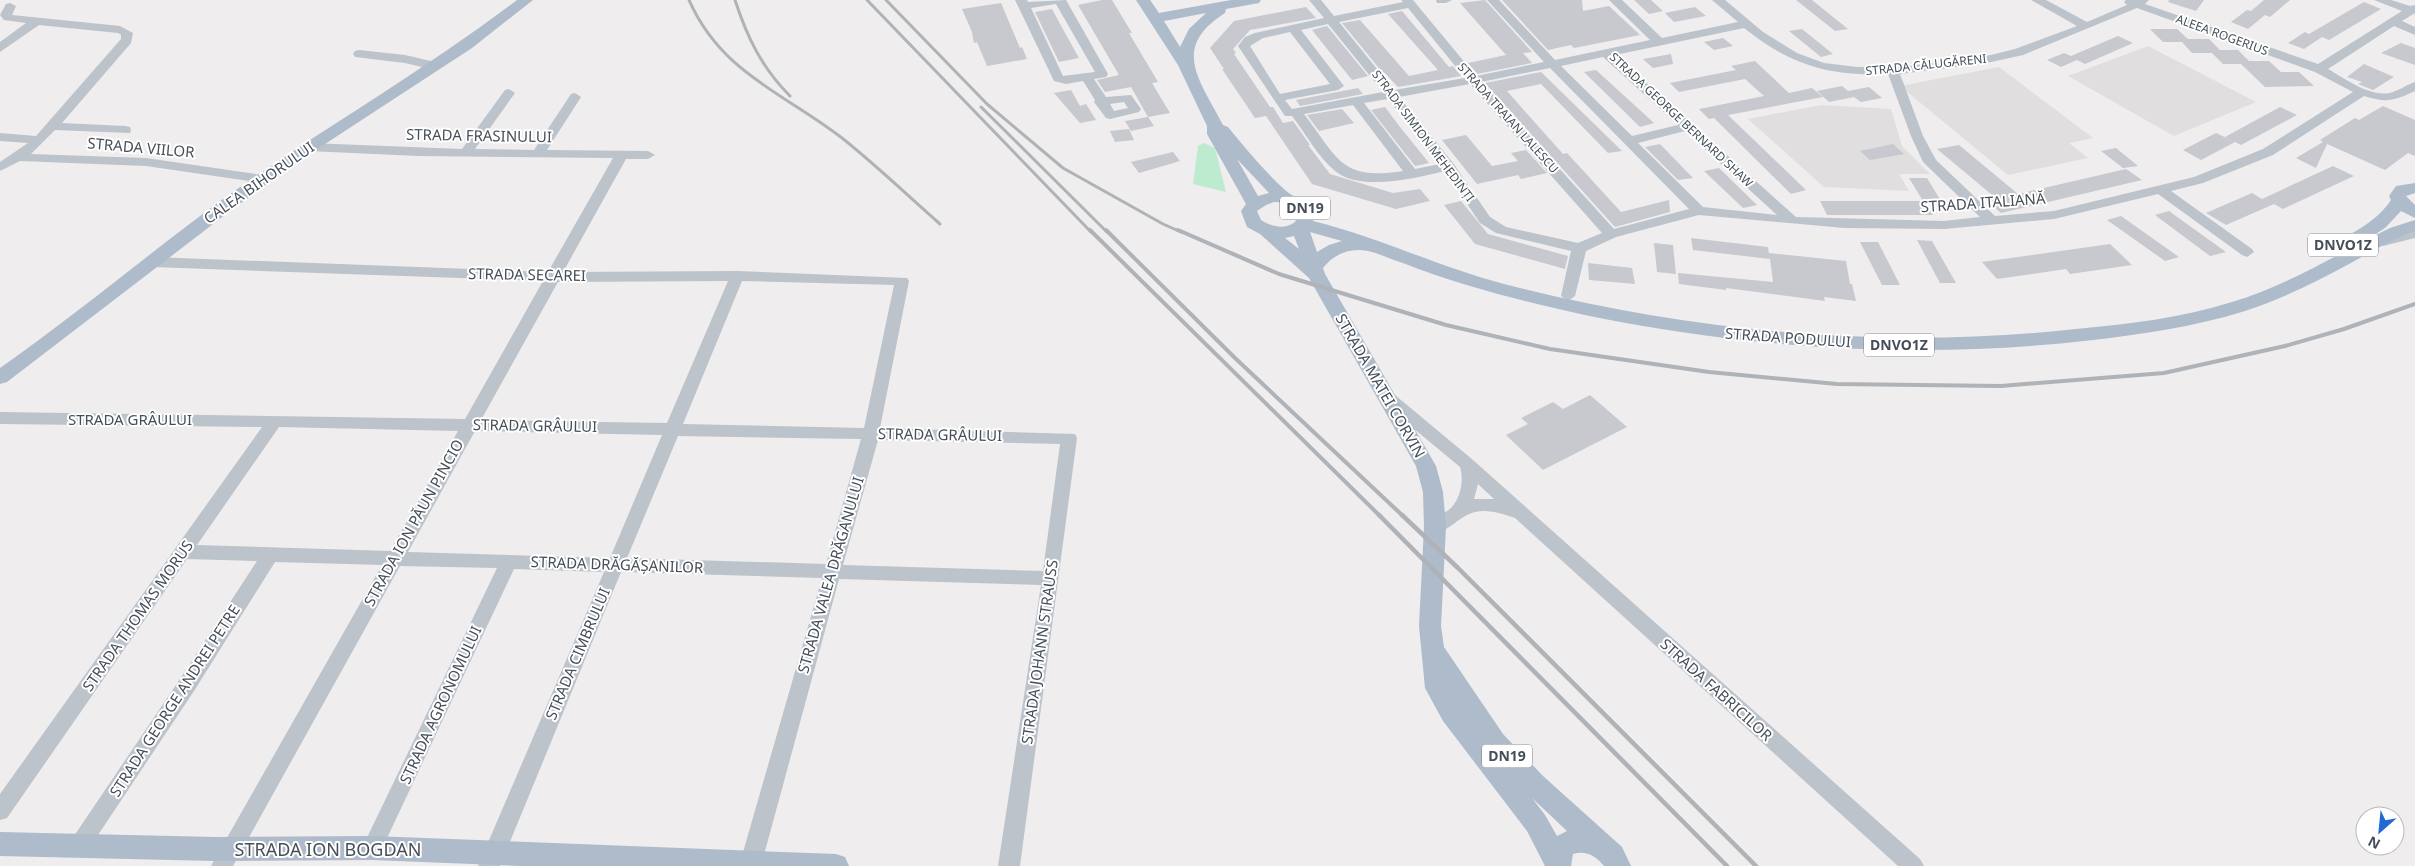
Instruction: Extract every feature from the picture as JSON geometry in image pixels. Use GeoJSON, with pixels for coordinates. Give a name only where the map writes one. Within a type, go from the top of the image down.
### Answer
{"type":"FeatureCollection","features":[{"type":"Feature","properties":{"kind":"main road","name":"CALEA BIHORULUI"},"geometry":{"type":"LineString","coordinates":[[0,377],[38,351],[262,179],[485,33],[526,0]]}},
{"type":"Feature","properties":{"kind":"main road","name":"DN19"},"geometry":{"type":"LineString","coordinates":[[1143,0],[1185,65],[1215,126],[1215,134],[1254,204]]}},
{"type":"Feature","properties":{"kind":"main road"},"geometry":{"type":"LineString","coordinates":[[1189,0],[1231,4]]}},
{"type":"Feature","properties":{"kind":"main road"},"geometry":{"type":"LineString","coordinates":[[1155,18],[1254,0]]}},
{"type":"Feature","properties":{"kind":"main road"},"geometry":{"type":"LineString","coordinates":[[1185,65],[1186,47],[1195,29],[1206,18],[1231,4]]}},
{"type":"Feature","properties":{"kind":"main road","name":"DN19"},"geometry":{"type":"LineString","coordinates":[[1215,126],[1224,131],[1257,173],[1283,197],[1299,203],[1316,270]]}},
{"type":"Feature","properties":{"kind":"main road","name":"DNVO1Z"},"geometry":{"type":"LineString","coordinates":[[2399,201],[2399,192],[2415,188]]}},
{"type":"Feature","properties":{"kind":"main road","name":"DN19"},"geometry":{"type":"LineString","coordinates":[[1283,197],[1265,198],[1254,204],[1249,211],[1250,217],[1253,223],[1267,231],[1316,270]]}},
{"type":"Feature","properties":{"kind":"main road"},"geometry":{"type":"LineString","coordinates":[[2399,201],[2415,213]]}},
{"type":"Feature","properties":{"kind":"main road","name":"STRADA PODULUI"},"geometry":{"type":"LineString","coordinates":[[1303,222],[1568,296],[1713,322],[1825,332],[1960,334],[2056,328],[2198,304],[2263,284],[2302,268],[2380,223],[2394,211],[2399,201]]}},
{"type":"Feature","properties":{"kind":"main road","name":"DN19"},"geometry":{"type":"LineString","coordinates":[[1267,231],[1280,232],[1303,222]]}},
{"type":"Feature","properties":{"kind":"main road","name":"STRADA PODULUI"},"geometry":{"type":"LineString","coordinates":[[1303,222],[1462,278],[1506,290],[1646,321],[1692,329],[1777,339],[1903,345],[1968,345],[2077,337],[2206,315],[2246,305],[2286,289],[2395,232],[2415,225]]}},
{"type":"Feature","properties":{"kind":"main road"},"geometry":{"type":"LineString","coordinates":[[1316,270],[1323,256],[1334,249],[1349,245],[1372,246]]}},
{"type":"Feature","properties":{"kind":"main road","name":"STRADA MATEI CORVIN"},"geometry":{"type":"LineString","coordinates":[[1316,270],[1426,466],[1433,492],[1435,527],[1430,626],[1434,652],[1434,675],[1442,699],[1451,714],[1536,823],[1556,864]]}},
{"type":"Feature","properties":{"kind":"main road","name":"STRADA MATEI CORVIN"},"geometry":{"type":"LineString","coordinates":[[1434,652],[1494,742],[1534,784],[1614,859]]}},
{"type":"Feature","properties":{"kind":"main road","name":"DN19"},"geometry":{"type":"LineString","coordinates":[[1556,864],[1561,850],[1574,841],[1592,841],[1614,859]]}},
{"type":"Feature","properties":{"kind":"main road","name":"STRADA ION BOGDAN"},"geometry":{"type":"LineString","coordinates":[[0,844],[79,846],[227,858],[372,848],[492,860],[836,866]]}},
{"type":"Feature","properties":{"kind":"street"},"geometry":{"type":"LineString","coordinates":[[0,167],[40,140],[83,92],[101,66],[127,40],[127,33],[120,30],[8,18],[5,6],[21,0]]}},
{"type":"Feature","properties":{"kind":"street"},"geometry":{"type":"LineString","coordinates":[[1060,0],[1102,74],[1066,80],[1058,78],[1022,3],[1060,0]]}},
{"type":"Feature","properties":{"kind":"street","name":"STRADA SIMION MEHEDINȚI"},"geometry":{"type":"LineString","coordinates":[[1315,0],[1448,166],[1485,220],[1501,230],[1579,248]]}},
{"type":"Feature","properties":{"kind":"street"},"geometry":{"type":"LineString","coordinates":[[1494,0],[1552,63],[1699,211]]}},
{"type":"Feature","properties":{"kind":"street"},"geometry":{"type":"LineString","coordinates":[[1615,0],[1659,42]]}},
{"type":"Feature","properties":{"kind":"street","name":"STRADA CĂLUGĂRENI"},"geometry":{"type":"LineString","coordinates":[[1718,0],[1774,45],[1804,61],[1848,71],[1893,71],[2019,52],[2086,26],[2135,1]]}},
{"type":"Feature","properties":{"kind":"street"},"geometry":{"type":"LineString","coordinates":[[2037,0],[2086,26]]}},
{"type":"Feature","properties":{"kind":"street"},"geometry":{"type":"LineString","coordinates":[[2380,0],[2413,9]]}},
{"type":"Feature","properties":{"kind":"street","name":"ALEEA ROGERIUS"},"geometry":{"type":"LineString","coordinates":[[2135,1],[2320,69],[2362,92]]}},
{"type":"Feature","properties":{"kind":"street"},"geometry":{"type":"LineString","coordinates":[[1409,2],[1331,21],[1259,35],[1249,40],[1244,46],[1277,98],[1289,113],[1357,102],[1606,53]]}},
{"type":"Feature","properties":{"kind":"street","name":"STRADA TRAIAN LALESCU"},"geometry":{"type":"LineString","coordinates":[[1409,2],[1473,80],[1611,234]]}},
{"type":"Feature","properties":{"kind":"street"},"geometry":{"type":"LineString","coordinates":[[2320,69],[2413,9]]}},
{"type":"Feature","properties":{"kind":"street"},"geometry":{"type":"LineString","coordinates":[[0,48],[37,21]]}},
{"type":"Feature","properties":{"kind":"street"},"geometry":{"type":"LineString","coordinates":[[2394,22],[2415,32]]}},
{"type":"Feature","properties":{"kind":"street","name":"STRADA GEORGE BERNARD SHAW"},"geometry":{"type":"LineString","coordinates":[[1606,53],[1747,24]]}},
{"type":"Feature","properties":{"kind":"street"},"geometry":{"type":"LineString","coordinates":[[1277,98],[1338,86],[1294,28]]}},
{"type":"Feature","properties":{"kind":"street","name":"STRADA GEORGE BERNARD SHAW"},"geometry":{"type":"LineString","coordinates":[[1606,53],[1792,222]]}},
{"type":"Feature","properties":{"kind":"street"},"geometry":{"type":"LineString","coordinates":[[359,54],[405,59],[435,66]]}},
{"type":"Feature","properties":{"kind":"street"},"geometry":{"type":"LineString","coordinates":[[1893,71],[1917,136],[1930,162],[1992,221]]}},
{"type":"Feature","properties":{"kind":"street"},"geometry":{"type":"LineString","coordinates":[[1087,77],[1100,102]]}},
{"type":"Feature","properties":{"kind":"street"},"geometry":{"type":"LineString","coordinates":[[2362,92],[2379,97],[2392,98],[2415,86]]}},
{"type":"Feature","properties":{"kind":"street","name":"STRADA ITALIANĂ"},"geometry":{"type":"LineString","coordinates":[[1579,248],[1611,234],[1699,211],[1792,222],[1944,225],[2054,214],[2198,180],[2268,152],[2362,92]]}},
{"type":"Feature","properties":{"kind":"street"},"geometry":{"type":"LineString","coordinates":[[466,152],[509,93]]}},
{"type":"Feature","properties":{"kind":"street"},"geometry":{"type":"LineString","coordinates":[[538,153],[575,97]]}},
{"type":"Feature","properties":{"kind":"street"},"geometry":{"type":"LineString","coordinates":[[1357,102],[1412,174]]}},
{"type":"Feature","properties":{"kind":"street"},"geometry":{"type":"LineString","coordinates":[[1296,112],[1341,170],[1386,178],[1448,166]]}},
{"type":"Feature","properties":{"kind":"street","name":"STRADA VIILOR"},"geometry":{"type":"LineString","coordinates":[[51,126],[125,130]]}},
{"type":"Feature","properties":{"kind":"street"},"geometry":{"type":"LineString","coordinates":[[1629,141],[1688,126]]}},
{"type":"Feature","properties":{"kind":"street"},"geometry":{"type":"LineString","coordinates":[[0,137],[40,140]]}},
{"type":"Feature","properties":{"kind":"street","name":"STRADA FRASINULUI"},"geometry":{"type":"LineString","coordinates":[[309,147],[351,150],[648,155]]}},
{"type":"Feature","properties":{"kind":"street","name":"STRADA ION PĂUN PINCIO"},"geometry":{"type":"LineString","coordinates":[[227,858],[622,154]]}},
{"type":"Feature","properties":{"kind":"street","name":"STRADA VIILOR"},"geometry":{"type":"LineString","coordinates":[[16,157],[146,162],[262,179]]}},
{"type":"Feature","properties":{"kind":"street"},"geometry":{"type":"LineString","coordinates":[[2161,190],[2248,252]]}},
{"type":"Feature","properties":{"kind":"street"},"geometry":{"type":"LineString","coordinates":[[2367,247],[2415,233]]}},
{"type":"Feature","properties":{"kind":"street"},"geometry":{"type":"LineString","coordinates":[[1568,296],[1579,248]]}},
{"type":"Feature","properties":{"kind":"street","name":"STRADA SECAREI"},"geometry":{"type":"LineString","coordinates":[[153,262],[554,277],[737,276],[902,281]]}},
{"type":"Feature","properties":{"kind":"street","name":"STRADA CIMBRULUI"},"geometry":{"type":"LineString","coordinates":[[492,860],[737,276]]}},
{"type":"Feature","properties":{"kind":"street","name":"STRADA VALEA DRĂGANULUI"},"geometry":{"type":"LineString","coordinates":[[750,865],[871,434],[902,281]]}},
{"type":"Feature","properties":{"kind":"street","name":"STRADA FABRICILOR"},"geometry":{"type":"LineString","coordinates":[[1389,399],[1467,464],[1912,866]]}},
{"type":"Feature","properties":{"kind":"street","name":"STRADA GRÂULUI"},"geometry":{"type":"LineString","coordinates":[[0,418],[275,421],[1069,438]]}},
{"type":"Feature","properties":{"kind":"street","name":"STRADA THOMAS MORUS"},"geometry":{"type":"LineString","coordinates":[[0,812],[275,421]]}},
{"type":"Feature","properties":{"kind":"street","name":"STRADA JOHANN STRAUSS"},"geometry":{"type":"LineString","coordinates":[[1009,866],[1051,578],[1069,438]]}},
{"type":"Feature","properties":{"kind":"street"},"geometry":{"type":"LineString","coordinates":[[1458,510],[1471,487],[1472,477],[1467,464]]}},
{"type":"Feature","properties":{"kind":"street","name":"STRADA FABRICILOR"},"geometry":{"type":"LineString","coordinates":[[1435,527],[1458,510],[1469,506],[1486,504],[1520,513]]}},
{"type":"Feature","properties":{"kind":"street","name":"STRADA DRĂGĂȘANILOR"},"geometry":{"type":"LineString","coordinates":[[183,552],[393,560],[509,561],[1051,578]]}},
{"type":"Feature","properties":{"kind":"street","name":"STRADA GEORGE ANDREI PETRE"},"geometry":{"type":"LineString","coordinates":[[79,846],[188,685],[270,555]]}},
{"type":"Feature","properties":{"kind":"street","name":"STRADA AGRONOMULUI"},"geometry":{"type":"LineString","coordinates":[[372,848],[509,561]]}},
{"type":"Feature","properties":{"kind":"shaded area"},"geometry":{"type":"Polygon","coordinates":[[[2148,46],[2256,102],[2174,136],[2068,76],[2148,46]]]}},
{"type":"Feature","properties":{"kind":"shaded area"},"geometry":{"type":"Polygon","coordinates":[[[1999,67],[2093,138],[2069,143],[2088,158],[2008,175],[1900,86],[1999,67]]]}},
{"type":"Feature","properties":{"kind":"shaded area"},"geometry":{"type":"Polygon","coordinates":[[[1821,105],[1891,109],[1902,146],[1930,174],[1899,174],[1909,191],[1824,187],[1748,119],[1821,105]]]}},
{"type":"Feature","properties":{"kind":"green space"},"geometry":{"type":"Polygon","coordinates":[[[1204,143],[1215,148],[1226,192],[1193,184],[1198,146],[1204,143]]]}},
{"type":"Feature","properties":{"kind":"building"},"geometry":{"type":"Polygon","coordinates":[[[1112,0],[1132,33],[1129,33],[1158,82],[1152,83],[1170,113],[1148,117],[1131,87],[1105,92],[1097,80],[1119,75],[1078,5],[1112,0]]]}},
{"type":"Feature","properties":{"kind":"building"},"geometry":{"type":"Polygon","coordinates":[[[1485,0],[1532,52],[1523,53],[1532,63],[1477,74],[1468,63],[1506,55],[1460,3],[1485,0]]]}},
{"type":"Feature","properties":{"kind":"building"},"geometry":{"type":"Polygon","coordinates":[[[1502,0],[1582,0],[1583,11],[1609,6],[1640,35],[1574,48],[1571,45],[1548,50],[1502,0]]]}},
{"type":"Feature","properties":{"kind":"building"},"geometry":{"type":"Polygon","coordinates":[[[1634,0],[1651,0],[1663,11],[1649,14],[1634,0]]]}},
{"type":"Feature","properties":{"kind":"building"},"geometry":{"type":"Polygon","coordinates":[[[1796,0],[1812,0],[1848,29],[1835,31],[1796,0]]]}},
{"type":"Feature","properties":{"kind":"building"},"geometry":{"type":"Polygon","coordinates":[[[2169,0],[2204,0],[2196,11],[2168,2],[2169,0]]]}},
{"type":"Feature","properties":{"kind":"building"},"geometry":{"type":"Polygon","coordinates":[[[2264,0],[2290,0],[2270,17],[2265,15],[2248,29],[2231,22],[2247,10],[2251,11],[2264,0]]]}},
{"type":"Feature","properties":{"kind":"building"},"geometry":{"type":"Polygon","coordinates":[[[2364,2],[2381,9],[2329,40],[2322,37],[2304,49],[2288,43],[2305,32],[2309,34],[2364,2]]]}},
{"type":"Feature","properties":{"kind":"building"},"geometry":{"type":"Polygon","coordinates":[[[1001,3],[1020,48],[1022,47],[1027,59],[987,66],[977,42],[974,43],[972,32],[962,9],[1001,3]]]}},
{"type":"Feature","properties":{"kind":"building"},"geometry":{"type":"Polygon","coordinates":[[[1306,7],[1316,18],[1250,30],[1233,49],[1236,53],[1234,54],[1270,107],[1273,107],[1283,123],[1293,121],[1330,174],[1393,193],[1420,189],[1430,201],[1396,209],[1312,184],[1266,116],[1255,118],[1210,48],[1234,21],[1306,7]]]}},
{"type":"Feature","properties":{"kind":"building"},"geometry":{"type":"Polygon","coordinates":[[[1695,7],[1706,16],[1674,22],[1665,13],[1695,7]]]}},
{"type":"Feature","properties":{"kind":"building"},"geometry":{"type":"Polygon","coordinates":[[[1052,9],[1079,58],[1059,62],[1035,12],[1052,9]]]}},
{"type":"Feature","properties":{"kind":"building"},"geometry":{"type":"Polygon","coordinates":[[[1402,11],[1449,67],[1453,66],[1461,76],[1398,87],[1383,73],[1342,23],[1360,20],[1409,76],[1438,70],[1388,14],[1402,11]]]}},
{"type":"Feature","properties":{"kind":"building"},"geometry":{"type":"Polygon","coordinates":[[[1327,26],[1368,76],[1352,80],[1312,30],[1327,26]]]}},
{"type":"Feature","properties":{"kind":"building"},"geometry":{"type":"Polygon","coordinates":[[[1802,29],[1833,54],[1821,57],[1789,31],[1802,29]]]}},
{"type":"Feature","properties":{"kind":"building"},"geometry":{"type":"Polygon","coordinates":[[[2150,29],[2177,29],[2188,39],[2209,39],[2220,50],[2238,50],[2249,61],[2269,61],[2281,72],[2299,72],[2314,86],[2265,87],[2241,64],[2223,64],[2212,53],[2192,53],[2182,42],[2163,42],[2150,29]]]}},
{"type":"Feature","properties":{"kind":"building"},"geometry":{"type":"Polygon","coordinates":[[[2118,36],[2133,43],[2085,64],[2077,60],[2061,67],[2047,60],[2064,53],[2071,56],[2118,36]]]}},
{"type":"Feature","properties":{"kind":"building"},"geometry":{"type":"Polygon","coordinates":[[[1723,38],[1733,46],[1714,50],[1704,42],[1723,38]]]}},
{"type":"Feature","properties":{"kind":"building"},"geometry":{"type":"Polygon","coordinates":[[[2401,43],[2415,48],[2415,65],[2381,53],[2401,43]]]}},
{"type":"Feature","properties":{"kind":"building"},"geometry":{"type":"Polygon","coordinates":[[[1671,54],[1673,64],[1653,68],[1643,59],[1671,54]]]}},
{"type":"Feature","properties":{"kind":"building"},"geometry":{"type":"Polygon","coordinates":[[[1755,61],[1789,93],[1812,88],[1823,97],[1728,115],[1806,190],[1791,194],[1714,118],[1709,119],[1699,109],[1764,96],[1745,79],[1679,92],[1670,83],[1736,70],[1731,66],[1755,61]]]}},
{"type":"Feature","properties":{"kind":"building"},"geometry":{"type":"Polygon","coordinates":[[[2364,64],[2394,77],[2373,90],[2358,84],[2362,82],[2347,77],[2364,64]]]}},
{"type":"Feature","properties":{"kind":"building"},"geometry":{"type":"Polygon","coordinates":[[[1596,70],[1654,123],[1640,127],[1584,72],[1596,70]]]}},
{"type":"Feature","properties":{"kind":"building"},"geometry":{"type":"Polygon","coordinates":[[[1541,72],[1622,151],[1608,153],[1541,84],[1507,91],[1563,154],[1567,153],[1621,212],[1669,200],[1670,212],[1615,227],[1485,83],[1541,72]]]}},
{"type":"Feature","properties":{"kind":"building"},"geometry":{"type":"Polygon","coordinates":[[[1842,86],[1848,91],[1869,87],[1882,98],[1861,102],[1854,97],[1829,102],[1817,91],[1842,86]]]}},
{"type":"Feature","properties":{"kind":"building"},"geometry":{"type":"Polygon","coordinates":[[[1358,88],[1363,94],[1300,106],[1296,100],[1358,88]]]}},
{"type":"Feature","properties":{"kind":"building"},"geometry":{"type":"Polygon","coordinates":[[[1071,90],[1080,106],[1086,104],[1096,120],[1080,123],[1054,93],[1071,90]]]}},
{"type":"Feature","properties":{"kind":"building"},"geometry":{"type":"Polygon","coordinates":[[[2383,106],[2415,120],[2415,156],[2408,153],[2385,170],[2327,144],[2316,168],[2296,158],[2323,142],[2320,140],[2355,118],[2359,120],[2383,106]]]}},
{"type":"Feature","properties":{"kind":"building"},"geometry":{"type":"Polygon","coordinates":[[[1385,107],[1429,163],[1415,166],[1371,110],[1385,107]]]}},
{"type":"Feature","properties":{"kind":"building"},"geometry":{"type":"Polygon","coordinates":[[[2280,107],[2297,115],[2241,145],[2225,137],[2280,107]]]}},
{"type":"Feature","properties":{"kind":"building"},"geometry":{"type":"Polygon","coordinates":[[[1342,109],[1354,123],[1319,131],[1307,115],[1342,109]]]}},
{"type":"Feature","properties":{"kind":"building"},"geometry":{"type":"Polygon","coordinates":[[[1148,117],[1154,126],[1131,131],[1125,121],[1148,117]]]}},
{"type":"Feature","properties":{"kind":"building"},"geometry":{"type":"Polygon","coordinates":[[[1129,129],[1134,140],[1115,142],[1110,131],[1129,129]]]}},
{"type":"Feature","properties":{"kind":"building"},"geometry":{"type":"Polygon","coordinates":[[[2216,133],[2235,142],[2201,160],[2183,150],[2216,133]]]}},
{"type":"Feature","properties":{"kind":"building"},"geometry":{"type":"Polygon","coordinates":[[[1466,135],[1492,166],[1518,161],[1511,153],[1526,150],[1547,173],[1521,179],[1518,175],[1477,184],[1442,140],[1466,135]]]}},
{"type":"Feature","properties":{"kind":"building"},"geometry":{"type":"Polygon","coordinates":[[[1660,144],[1693,178],[1678,180],[1645,147],[1660,144]]]}},
{"type":"Feature","properties":{"kind":"building"},"geometry":{"type":"Polygon","coordinates":[[[1893,144],[1904,154],[1870,160],[1860,151],[1893,144]]]}},
{"type":"Feature","properties":{"kind":"building"},"geometry":{"type":"Polygon","coordinates":[[[1959,145],[2018,194],[2126,169],[2142,180],[2001,213],[1987,201],[1997,199],[1937,149],[1959,145]]]}},
{"type":"Feature","properties":{"kind":"building"},"geometry":{"type":"Polygon","coordinates":[[[2116,148],[2138,166],[2123,168],[2101,151],[2116,148]]]}},
{"type":"Feature","properties":{"kind":"building"},"geometry":{"type":"Polygon","coordinates":[[[1173,152],[1180,161],[1139,173],[1131,162],[1173,152]]]}},
{"type":"Feature","properties":{"kind":"building"},"geometry":{"type":"Polygon","coordinates":[[[2333,166],[2354,176],[2283,209],[2274,204],[2226,225],[2206,213],[2252,193],[2262,199],[2333,166]]]}},
{"type":"Feature","properties":{"kind":"building"},"geometry":{"type":"Polygon","coordinates":[[[1719,168],[1757,205],[1743,208],[1704,171],[1719,168]]]}},
{"type":"Feature","properties":{"kind":"building"},"geometry":{"type":"Polygon","coordinates":[[[1909,178],[1927,178],[1941,201],[1925,201],[1933,215],[1827,215],[1820,201],[1923,201],[1909,178]]]}},
{"type":"Feature","properties":{"kind":"building"},"geometry":{"type":"Polygon","coordinates":[[[1461,201],[1488,234],[1568,256],[1565,269],[1475,244],[1444,205],[1461,201]]]}},
{"type":"Feature","properties":{"kind":"building"},"geometry":{"type":"Polygon","coordinates":[[[2169,211],[2226,252],[2210,256],[2155,215],[2169,211]]]}},
{"type":"Feature","properties":{"kind":"building"},"geometry":{"type":"Polygon","coordinates":[[[2121,216],[2179,257],[2165,261],[2107,220],[2121,216]]]}},
{"type":"Feature","properties":{"kind":"building"},"geometry":{"type":"Polygon","coordinates":[[[1691,238],[1768,247],[1769,254],[1846,261],[1850,284],[1852,284],[1856,301],[1824,297],[1825,301],[1679,284],[1678,273],[1773,282],[1770,259],[1693,250],[1691,238]]]}},
{"type":"Feature","properties":{"kind":"building"},"geometry":{"type":"Polygon","coordinates":[[[1917,240],[1932,241],[1956,283],[1940,283],[1917,240]]]}},
{"type":"Feature","properties":{"kind":"building"},"geometry":{"type":"Polygon","coordinates":[[[1860,242],[1878,242],[1900,285],[1882,285],[1860,242]]]}},
{"type":"Feature","properties":{"kind":"building"},"geometry":{"type":"Polygon","coordinates":[[[1654,243],[1673,245],[1676,274],[1657,272],[1654,243]]]}},
{"type":"Feature","properties":{"kind":"building"},"geometry":{"type":"Polygon","coordinates":[[[2110,244],[2132,265],[2070,274],[2066,269],[1997,279],[1982,262],[2110,244]]]}},
{"type":"Feature","properties":{"kind":"building"},"geometry":{"type":"Polygon","coordinates":[[[1588,263],[1632,268],[1635,284],[1589,280],[1588,263]]]}},
{"type":"Feature","properties":{"kind":"building"},"geometry":{"type":"Polygon","coordinates":[[[1590,395],[1627,427],[1543,470],[1506,435],[1528,424],[1521,418],[1553,402],[1563,409],[1590,395]]]}},
{"type":"Feature","properties":{"kind":"railway"},"geometry":{"type":"LineString","coordinates":[[689,0],[702,25],[718,46],[736,64],[756,80],[842,138],[940,224]]}},
{"type":"Feature","properties":{"kind":"railway"},"geometry":{"type":"LineString","coordinates":[[735,0],[756,51],[771,74],[790,96]]}},
{"type":"Feature","properties":{"kind":"railway"},"geometry":{"type":"LineString","coordinates":[[867,0],[1091,232]]}},
{"type":"Feature","properties":{"kind":"railway"},"geometry":{"type":"LineString","coordinates":[[886,0],[987,104],[1063,168],[1163,224],[1181,232]]}},
{"type":"Feature","properties":{"kind":"railway"},"geometry":{"type":"LineString","coordinates":[[981,107],[1107,232]]}},
{"type":"Feature","properties":{"kind":"railway"},"geometry":{"type":"LineString","coordinates":[[1090,230],[1380,516]]}},
{"type":"Feature","properties":{"kind":"railway"},"geometry":{"type":"LineString","coordinates":[[1106,230],[1235,358],[1403,516]]}},
{"type":"Feature","properties":{"kind":"railway"},"geometry":{"type":"LineString","coordinates":[[1178,230],[1279,274],[1446,325],[1550,349],[1709,372],[1837,384],[2001,386],[2164,373],[2285,346],[2344,329],[2415,304]]}},
{"type":"Feature","properties":{"kind":"railway"},"geometry":{"type":"LineString","coordinates":[[1402,515],[1458,568],[1756,866]]}},
{"type":"Feature","properties":{"kind":"railway"},"geometry":{"type":"LineString","coordinates":[[1380,516],[1727,866]]}}]}
